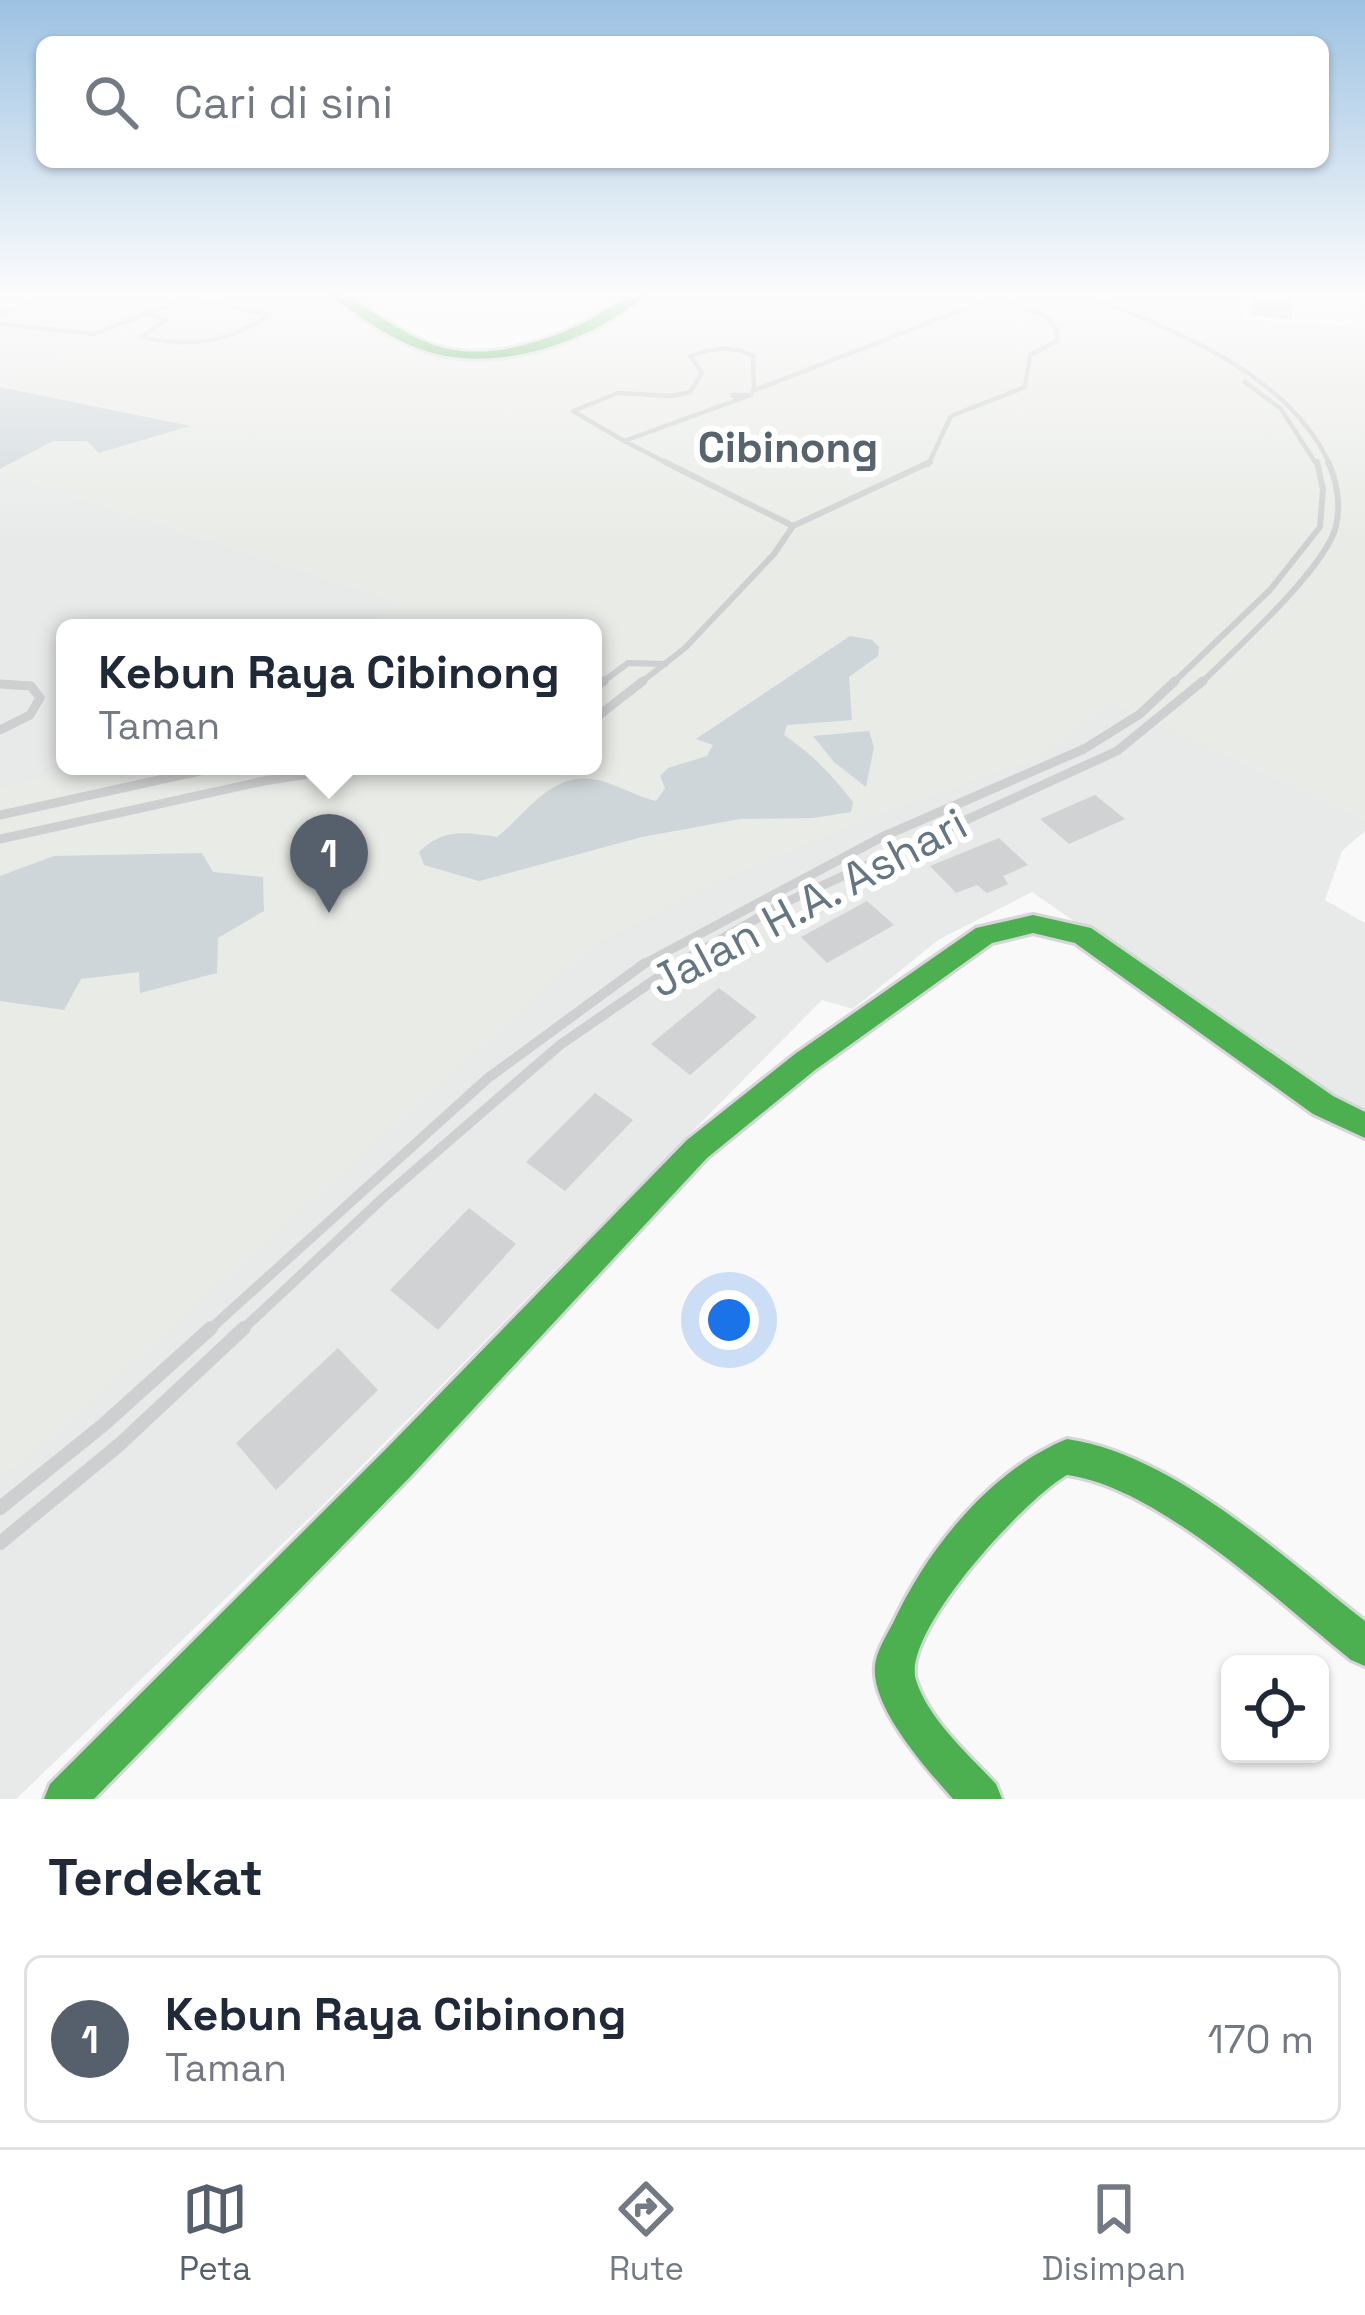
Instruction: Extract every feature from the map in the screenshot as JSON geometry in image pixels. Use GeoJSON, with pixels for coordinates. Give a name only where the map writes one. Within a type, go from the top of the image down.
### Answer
{"type":"FeatureCollection","features":[{"type":"Feature","properties":{"kind":"street"},"geometry":{"type":"LineString","coordinates":[[65,1799],[397,1464],[697,1149],[805,1062],[986,935],[1025,921],[1055,924],[1082,935],[1324,1105],[1365,1126]]}},
{"type":"Feature","properties":{"kind":"street"},"geometry":{"type":"LineString","coordinates":[[981,1799],[940,1752],[903,1696],[893,1676],[894,1663],[927,1597],[951,1564],[1045,1462],[1072,1456],[1101,1465],[1194,1512],[1365,1646]]}},
{"type":"Feature","properties":{"kind":"lane"},"geometry":{"type":"LineString","coordinates":[[700,377],[690,392],[672,396],[618,393],[573,411],[793,526]]}},
{"type":"Feature","properties":{"kind":"lane"},"geometry":{"type":"LineString","coordinates":[[752,377],[752,391]]}},
{"type":"Feature","properties":{"kind":"lane"},"geometry":{"type":"LineString","coordinates":[[624,441],[736,398],[735,392],[752,391],[788,377]]}},
{"type":"Feature","properties":{"kind":"lane"},"geometry":{"type":"LineString","coordinates":[[602,713],[706,627],[793,526],[916,472],[935,455],[951,416],[1025,387],[1027,377]]}},
{"type":"Feature","properties":{"kind":"lane"},"geometry":{"type":"LineString","coordinates":[[1230,377],[1281,409],[1319,467],[1322,513],[1315,536],[1329,542],[1338,521],[1336,478],[1321,444],[1294,410],[1243,377]]}},
{"type":"Feature","properties":{"kind":"lane","name":"Jalan H.A. Ashari"},"geometry":{"type":"LineString","coordinates":[[0,1508],[102,1426],[488,1078],[652,957],[815,870],[1101,740],[1140,714],[1218,643],[1315,536]]}},
{"type":"Feature","properties":{"kind":"lane","name":"Jalan H.A. Ashari"},"geometry":{"type":"LineString","coordinates":[[0,1543],[119,1445],[383,1198],[560,1045],[666,971],[828,882],[1117,751],[1152,729],[1217,669],[1329,542]]}},
{"type":"Feature","properties":{"kind":"lane"},"geometry":{"type":"LineString","coordinates":[[602,682],[628,663],[664,664]]}},
{"type":"Feature","properties":{"kind":"lane"},"geometry":{"type":"LineString","coordinates":[[0,684],[31,686],[40,698],[30,715],[0,730]]}},
{"type":"Feature","properties":{"kind":"lane"},"geometry":{"type":"LineString","coordinates":[[1101,740],[1117,751]]}},
{"type":"Feature","properties":{"kind":"lane"},"geometry":{"type":"LineString","coordinates":[[0,815],[181,775]]}},
{"type":"Feature","properties":{"kind":"lane"},"geometry":{"type":"LineString","coordinates":[[0,839],[314,775]]}},
{"type":"Feature","properties":{"kind":"lane"},"geometry":{"type":"LineString","coordinates":[[815,870],[828,882]]}},
{"type":"Feature","properties":{"kind":"lane"},"geometry":{"type":"LineString","coordinates":[[488,1078],[505,1091]]}},
{"type":"Feature","properties":{"kind":"lane"},"geometry":{"type":"LineString","coordinates":[[102,1426],[119,1445]]}},
{"type":"Feature","properties":{"kind":"shaded area"},"geometry":{"type":"Polygon","coordinates":[[[0,377],[1365,377],[1365,831],[1342,851],[1325,900],[1365,923],[1365,1122],[1032,892],[938,940],[853,1009],[822,1000],[324,1504],[16,1799],[0,1799],[0,377]]]}},
{"type":"Feature","properties":{"kind":"shaded area"},"geometry":{"type":"Polygon","coordinates":[[[1365,377],[1365,821],[1111,703],[1035,760],[895,808],[722,880],[593,945],[25,1461],[0,1475],[0,788],[56,774],[602,775],[602,619],[376,619],[397,603],[0,473],[0,378],[1365,377]]]}},
{"type":"Feature","properties":{"kind":"shaded area"},"geometry":{"type":"Polygon","coordinates":[[[0,387],[190,426],[99,453],[87,441],[53,441],[0,469],[0,387]]]}},
{"type":"Feature","properties":{"kind":"shaded area"},"geometry":{"type":"Polygon","coordinates":[[[850,636],[872,640],[879,647],[878,656],[849,677],[852,720],[787,725],[784,735],[837,783],[853,802],[851,812],[740,819],[642,837],[479,881],[424,865],[419,852],[428,844],[465,833],[497,837],[563,782],[592,779],[656,801],[665,788],[660,776],[668,768],[707,756],[713,745],[696,739],[850,636]]]}},
{"type":"Feature","properties":{"kind":"shaded area"},"geometry":{"type":"Polygon","coordinates":[[[869,731],[874,747],[866,787],[834,762],[813,736],[869,731]]]}},
{"type":"Feature","properties":{"kind":"shaded area"},"geometry":{"type":"Polygon","coordinates":[[[202,853],[213,872],[263,877],[264,911],[218,938],[217,973],[140,993],[139,972],[81,979],[64,1010],[0,1001],[0,876],[54,856],[202,853]]]}},
{"type":"Feature","properties":{"kind":"building"},"geometry":{"type":"Polygon","coordinates":[[[1095,795],[1125,819],[1069,844],[1040,819],[1095,795]]]}},
{"type":"Feature","properties":{"kind":"building"},"geometry":{"type":"Polygon","coordinates":[[[999,838],[1028,865],[1003,876],[1008,884],[987,893],[977,885],[956,893],[930,866],[999,838]]]}},
{"type":"Feature","properties":{"kind":"building"},"geometry":{"type":"Polygon","coordinates":[[[867,901],[894,925],[827,963],[801,937],[867,901]]]}},
{"type":"Feature","properties":{"kind":"building"},"geometry":{"type":"Polygon","coordinates":[[[719,988],[757,1017],[690,1075],[651,1044],[719,988]]]}},
{"type":"Feature","properties":{"kind":"building"},"geometry":{"type":"Polygon","coordinates":[[[595,1093],[633,1120],[565,1191],[526,1162],[595,1093]]]}},
{"type":"Feature","properties":{"kind":"building"},"geometry":{"type":"Polygon","coordinates":[[[469,1208],[516,1244],[438,1330],[390,1290],[469,1208]]]}},
{"type":"Feature","properties":{"kind":"building"},"geometry":{"type":"Polygon","coordinates":[[[338,1348],[378,1390],[276,1490],[236,1443],[338,1348]]]}},
{"type":"Feature","properties":{"kind":"traffic: fast"},"geometry":{"type":"LineString","coordinates":[[65,1799],[397,1464],[697,1149],[805,1062],[985,935],[1033,924],[1082,935],[1323,1105],[1365,1126]]}},
{"type":"Feature","properties":{"kind":"traffic: fast"},"geometry":{"type":"LineString","coordinates":[[981,1799],[913,1716],[894,1663],[927,1597],[952,1562],[1012,1495],[1051,1463],[1067,1457],[1095,1461],[1132,1477],[1219,1533],[1365,1646]]}},
{"type":"Feature","properties":{"kind":"place","name":"Kebun Raya Cibinong"},"geometry":{"type":"Point","coordinates":[329,913]}},
{"type":"Feature","properties":{"kind":"district","name":"Cibinong"},"geometry":{"type":"Point","coordinates":[788,447]}}]}
